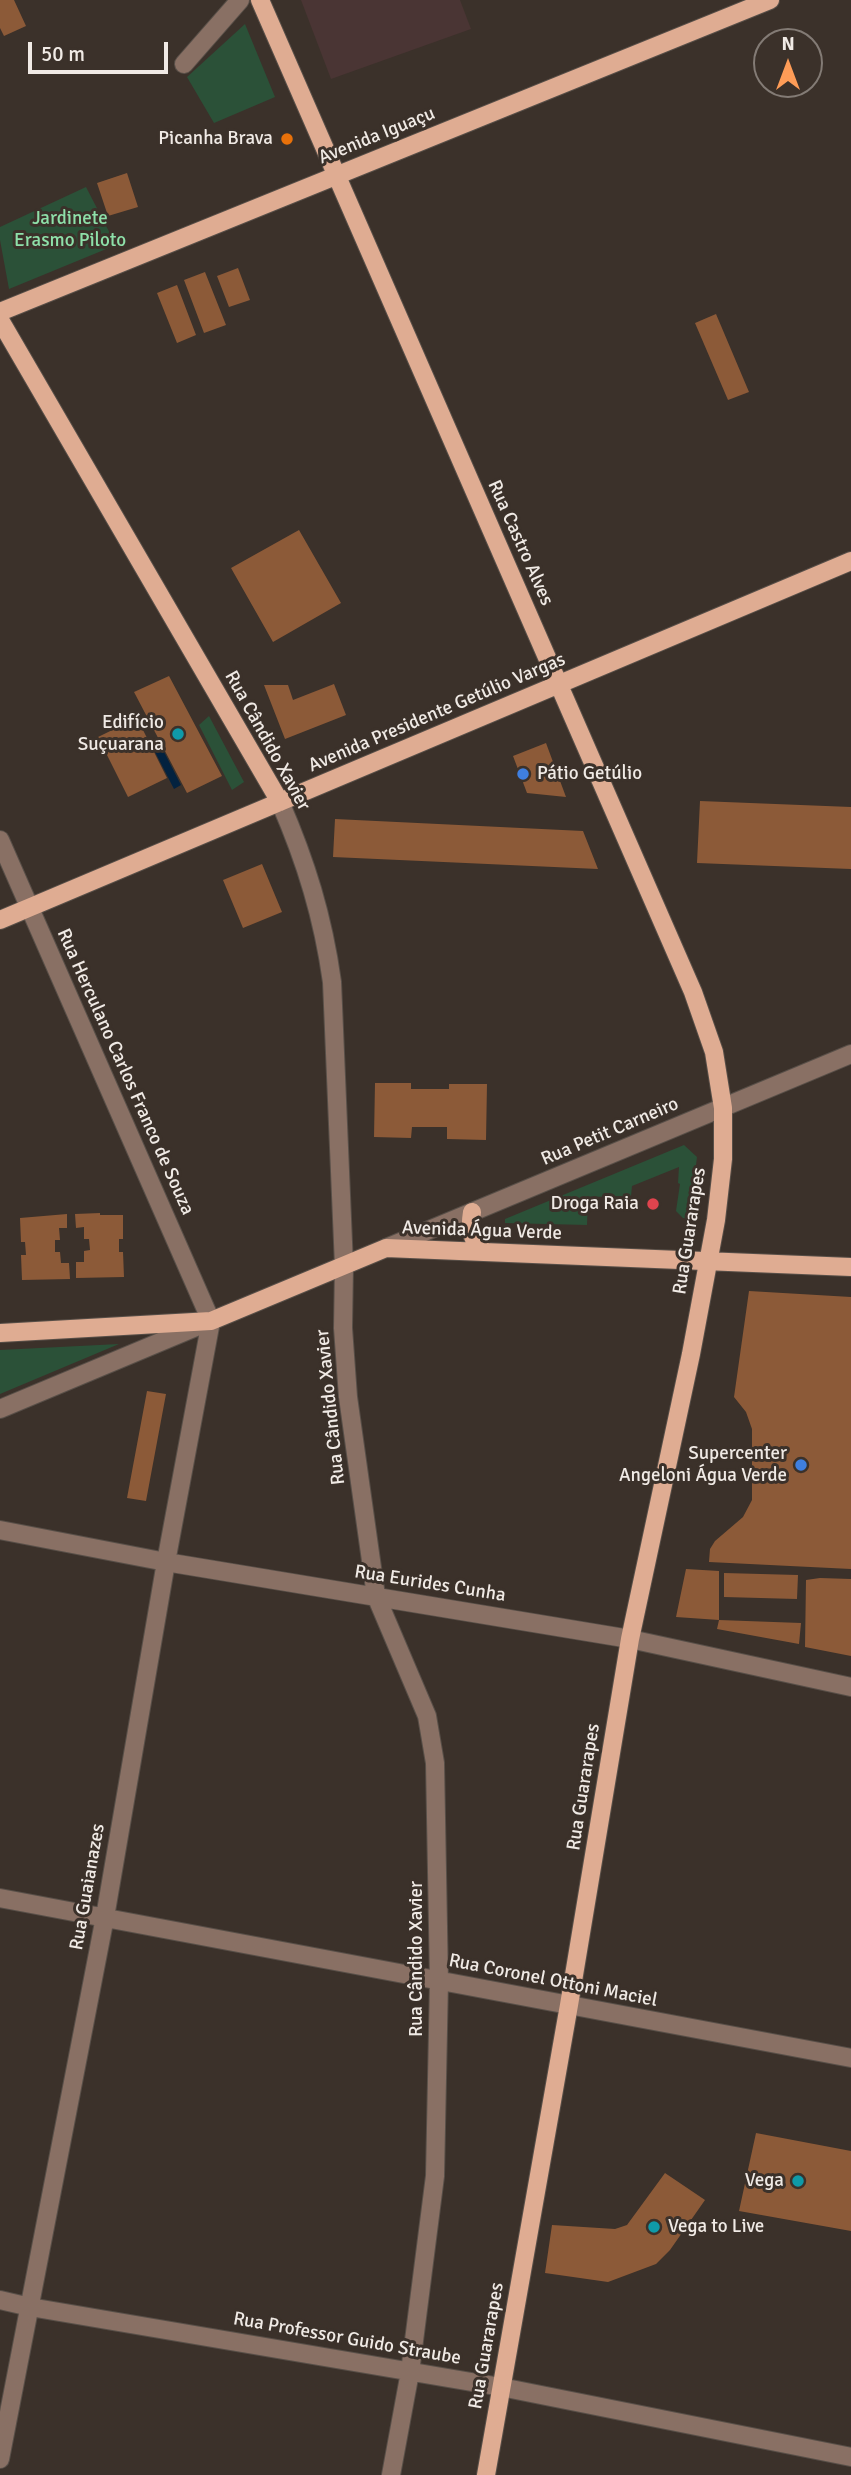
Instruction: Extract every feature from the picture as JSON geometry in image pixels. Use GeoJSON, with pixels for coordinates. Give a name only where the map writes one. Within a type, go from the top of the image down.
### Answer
{"type":"FeatureCollection","features":[{"type":"Feature","properties":{"kind":"main road","name":"Rua Castro Alves"},"geometry":{"type":"LineString","coordinates":[[260,0],[705,1022],[715,1052],[723,1108]]}},
{"type":"Feature","properties":{"kind":"main road","name":"Avenida Iguaçu"},"geometry":{"type":"LineString","coordinates":[[0,312],[770,0]]}},
{"type":"Feature","properties":{"kind":"main road","name":"Rua Cândido Xavier"},"geometry":{"type":"LineString","coordinates":[[0,320],[280,802]]}},
{"type":"Feature","properties":{"kind":"main road","name":"Avenida Presidente Getúlio Vargas"},"geometry":{"type":"LineString","coordinates":[[0,920],[851,561]]}},
{"type":"Feature","properties":{"kind":"main road","name":"Rua Guararapes"},"geometry":{"type":"LineString","coordinates":[[486,2475],[630,1639],[709,1261],[720,1190],[723,1108]]}},
{"type":"Feature","properties":{"kind":"main road"},"geometry":{"type":"LineString","coordinates":[[472,1212],[471,1235],[485,1252]]}},
{"type":"Feature","properties":{"kind":"main road","name":"Avenida Água Verde"},"geometry":{"type":"LineString","coordinates":[[0,1333],[211,1321],[386,1248],[851,1267]]}},
{"type":"Feature","properties":{"kind":"street"},"geometry":{"type":"LineString","coordinates":[[184,64],[240,0]]}},
{"type":"Feature","properties":{"kind":"street","name":"Rua Cândido Xavier"},"geometry":{"type":"LineString","coordinates":[[280,802],[313,884],[327,947],[335,1013],[344,1266],[344,1364],[376,1596],[427,1716],[435,1763],[439,1981],[435,2176],[410,2372],[391,2475]]}},
{"type":"Feature","properties":{"kind":"street","name":"Rua Herculano Carlos Franco de Souza"},"geometry":{"type":"LineString","coordinates":[[0,840],[211,1321]]}},
{"type":"Feature","properties":{"kind":"street","name":"Rua Petit Carneiro"},"geometry":{"type":"LineString","coordinates":[[386,1248],[851,1054]]}},
{"type":"Feature","properties":{"kind":"street"},"geometry":{"type":"LineString","coordinates":[[0,1409],[211,1321]]}},
{"type":"Feature","properties":{"kind":"street","name":"Rua Guaianazes"},"geometry":{"type":"LineString","coordinates":[[0,2459],[105,1917],[166,1562],[211,1321]]}},
{"type":"Feature","properties":{"kind":"street","name":"Rua Eurides Cunha"},"geometry":{"type":"LineString","coordinates":[[0,1530],[166,1562],[630,1639],[851,1687]]}},
{"type":"Feature","properties":{"kind":"street","name":"Rua Coronel Ottoni Maciel"},"geometry":{"type":"LineString","coordinates":[[0,1898],[851,2058]]}},
{"type":"Feature","properties":{"kind":"street","name":"Rua Professor Guido Straube"},"geometry":{"type":"LineString","coordinates":[[0,2300],[502,2387],[851,2457]]}},
{"type":"Feature","properties":{"kind":"shaded area"},"geometry":{"type":"Polygon","coordinates":[[[301,0],[460,0],[471,29],[331,79],[301,0]]]}},
{"type":"Feature","properties":{"kind":"green space"},"geometry":{"type":"Polygon","coordinates":[[[245,24],[275,97],[214,123],[187,77],[245,24]]]}},
{"type":"Feature","properties":{"kind":"green space","name":"Jardinete Erasmo Piloto"},"geometry":{"type":"Polygon","coordinates":[[[86,187],[116,245],[9,289],[0,227],[86,187]]]}},
{"type":"Feature","properties":{"kind":"green space"},"geometry":{"type":"Polygon","coordinates":[[[209,716],[244,782],[232,790],[199,725],[209,716]]]}},
{"type":"Feature","properties":{"kind":"green space"},"geometry":{"type":"Polygon","coordinates":[[[684,1145],[697,1157],[689,1219],[683,1218],[676,1211],[680,1184],[679,1167],[632,1186],[631,1196],[588,1197],[587,1225],[505,1223],[505,1219],[684,1145]]]}},
{"type":"Feature","properties":{"kind":"green space"},"geometry":{"type":"Polygon","coordinates":[[[119,1344],[0,1394],[0,1350],[119,1344]]]}},
{"type":"Feature","properties":{"kind":"water"},"geometry":{"type":"Polygon","coordinates":[[[161,746],[181,785],[174,789],[154,750],[161,746]]]}},
{"type":"Feature","properties":{"kind":"building"},"geometry":{"type":"Polygon","coordinates":[[[0,0],[14,0],[26,26],[4,36],[0,28],[0,0]]]}},
{"type":"Feature","properties":{"kind":"building"},"geometry":{"type":"Polygon","coordinates":[[[127,173],[138,207],[108,216],[97,183],[127,173]]]}},
{"type":"Feature","properties":{"kind":"building"},"geometry":{"type":"Polygon","coordinates":[[[238,268],[250,300],[229,307],[217,276],[238,268]]]}},
{"type":"Feature","properties":{"kind":"building"},"geometry":{"type":"Polygon","coordinates":[[[205,272],[226,325],[204,333],[184,280],[205,272]]]}},
{"type":"Feature","properties":{"kind":"building"},"geometry":{"type":"Polygon","coordinates":[[[177,285],[196,335],[177,343],[157,293],[177,285]]]}},
{"type":"Feature","properties":{"kind":"building"},"geometry":{"type":"Polygon","coordinates":[[[716,314],[749,392],[728,400],[695,323],[716,314]]]}},
{"type":"Feature","properties":{"kind":"building"},"geometry":{"type":"Polygon","coordinates":[[[299,530],[341,603],[273,642],[231,568],[299,530]]]}},
{"type":"Feature","properties":{"kind":"building","name":"Edifício Suçuarana"},"geometry":{"type":"Polygon","coordinates":[[[169,676],[222,776],[187,793],[134,692],[169,676]]]}},
{"type":"Feature","properties":{"kind":"building"},"geometry":{"type":"Polygon","coordinates":[[[334,684],[346,715],[285,739],[264,685],[288,685],[293,700],[334,684]]]}},
{"type":"Feature","properties":{"kind":"building"},"geometry":{"type":"Polygon","coordinates":[[[137,718],[167,778],[128,797],[98,737],[137,718]]]}},
{"type":"Feature","properties":{"kind":"building"},"geometry":{"type":"Polygon","coordinates":[[[546,743],[566,797],[527,793],[513,756],[546,743]]]}},
{"type":"Feature","properties":{"kind":"building"},"geometry":{"type":"Polygon","coordinates":[[[700,801],[851,807],[851,869],[697,863],[700,801]]]}},
{"type":"Feature","properties":{"kind":"building"},"geometry":{"type":"Polygon","coordinates":[[[335,819],[583,831],[598,869],[333,857],[335,819]]]}},
{"type":"Feature","properties":{"kind":"building"},"geometry":{"type":"Polygon","coordinates":[[[262,864],[282,912],[243,928],[223,880],[262,864]]]}},
{"type":"Feature","properties":{"kind":"building"},"geometry":{"type":"Polygon","coordinates":[[[375,1083],[411,1083],[411,1089],[449,1089],[449,1084],[487,1084],[486,1140],[447,1139],[447,1127],[412,1127],[411,1138],[374,1137],[375,1083]]]}},
{"type":"Feature","properties":{"kind":"building"},"geometry":{"type":"Polygon","coordinates":[[[67,1214],[67,1228],[59,1228],[60,1240],[55,1240],[55,1252],[60,1252],[61,1263],[69,1263],[70,1279],[22,1280],[21,1255],[26,1255],[25,1242],[21,1242],[20,1218],[67,1214]]]}},
{"type":"Feature","properties":{"kind":"building"},"geometry":{"type":"Polygon","coordinates":[[[75,1214],[123,1215],[123,1239],[119,1239],[119,1252],[123,1252],[124,1277],[76,1278],[76,1262],[84,1262],[84,1251],[90,1250],[89,1239],[84,1239],[84,1227],[76,1228],[75,1214]]]}},
{"type":"Feature","properties":{"kind":"building","name":"Supercenter Angeloni Água Verde"},"geometry":{"type":"Polygon","coordinates":[[[749,1291],[851,1297],[851,1569],[709,1562],[710,1549],[715,1541],[743,1517],[752,1500],[752,1429],[746,1412],[734,1397],[749,1291]]]}},
{"type":"Feature","properties":{"kind":"building"},"geometry":{"type":"Polygon","coordinates":[[[147,1391],[166,1394],[146,1501],[127,1498],[147,1391]]]}},
{"type":"Feature","properties":{"kind":"building"},"geometry":{"type":"Polygon","coordinates":[[[686,1569],[719,1571],[719,1620],[676,1617],[686,1569]]]}},
{"type":"Feature","properties":{"kind":"building"},"geometry":{"type":"Polygon","coordinates":[[[724,1573],[798,1575],[797,1599],[724,1597],[724,1573]]]}},
{"type":"Feature","properties":{"kind":"building"},"geometry":{"type":"Polygon","coordinates":[[[851,1579],[851,1656],[805,1647],[806,1580],[851,1579]]]}},
{"type":"Feature","properties":{"kind":"building"},"geometry":{"type":"Polygon","coordinates":[[[719,1620],[801,1623],[799,1644],[717,1629],[719,1620]]]}},
{"type":"Feature","properties":{"kind":"building","name":"Vega"},"geometry":{"type":"Polygon","coordinates":[[[756,2133],[851,2151],[851,2231],[739,2211],[756,2133]]]}},
{"type":"Feature","properties":{"kind":"building","name":"Vega to Live"},"geometry":{"type":"Polygon","coordinates":[[[665,2173],[705,2200],[670,2250],[656,2264],[608,2282],[545,2273],[552,2225],[615,2229],[627,2225],[665,2173]]]}},
{"type":"Feature","properties":{"kind":"place","name":"Picanha Brava"},"geometry":{"type":"Point","coordinates":[287,139]}},
{"type":"Feature","properties":{"kind":"place","name":"Edifício Suçuarana"},"geometry":{"type":"Point","coordinates":[178,734]}},
{"type":"Feature","properties":{"kind":"place","name":"Pátio Getúlio"},"geometry":{"type":"Point","coordinates":[523,774]}},
{"type":"Feature","properties":{"kind":"place","name":"Droga Raia"},"geometry":{"type":"Point","coordinates":[653,1204]}},
{"type":"Feature","properties":{"kind":"place","name":"Supercenter Angeloni Água Verde"},"geometry":{"type":"Point","coordinates":[801,1465]}},
{"type":"Feature","properties":{"kind":"place","name":"Vega"},"geometry":{"type":"Point","coordinates":[798,2181]}},
{"type":"Feature","properties":{"kind":"place","name":"Vega to Live"},"geometry":{"type":"Point","coordinates":[654,2227]}}]}
